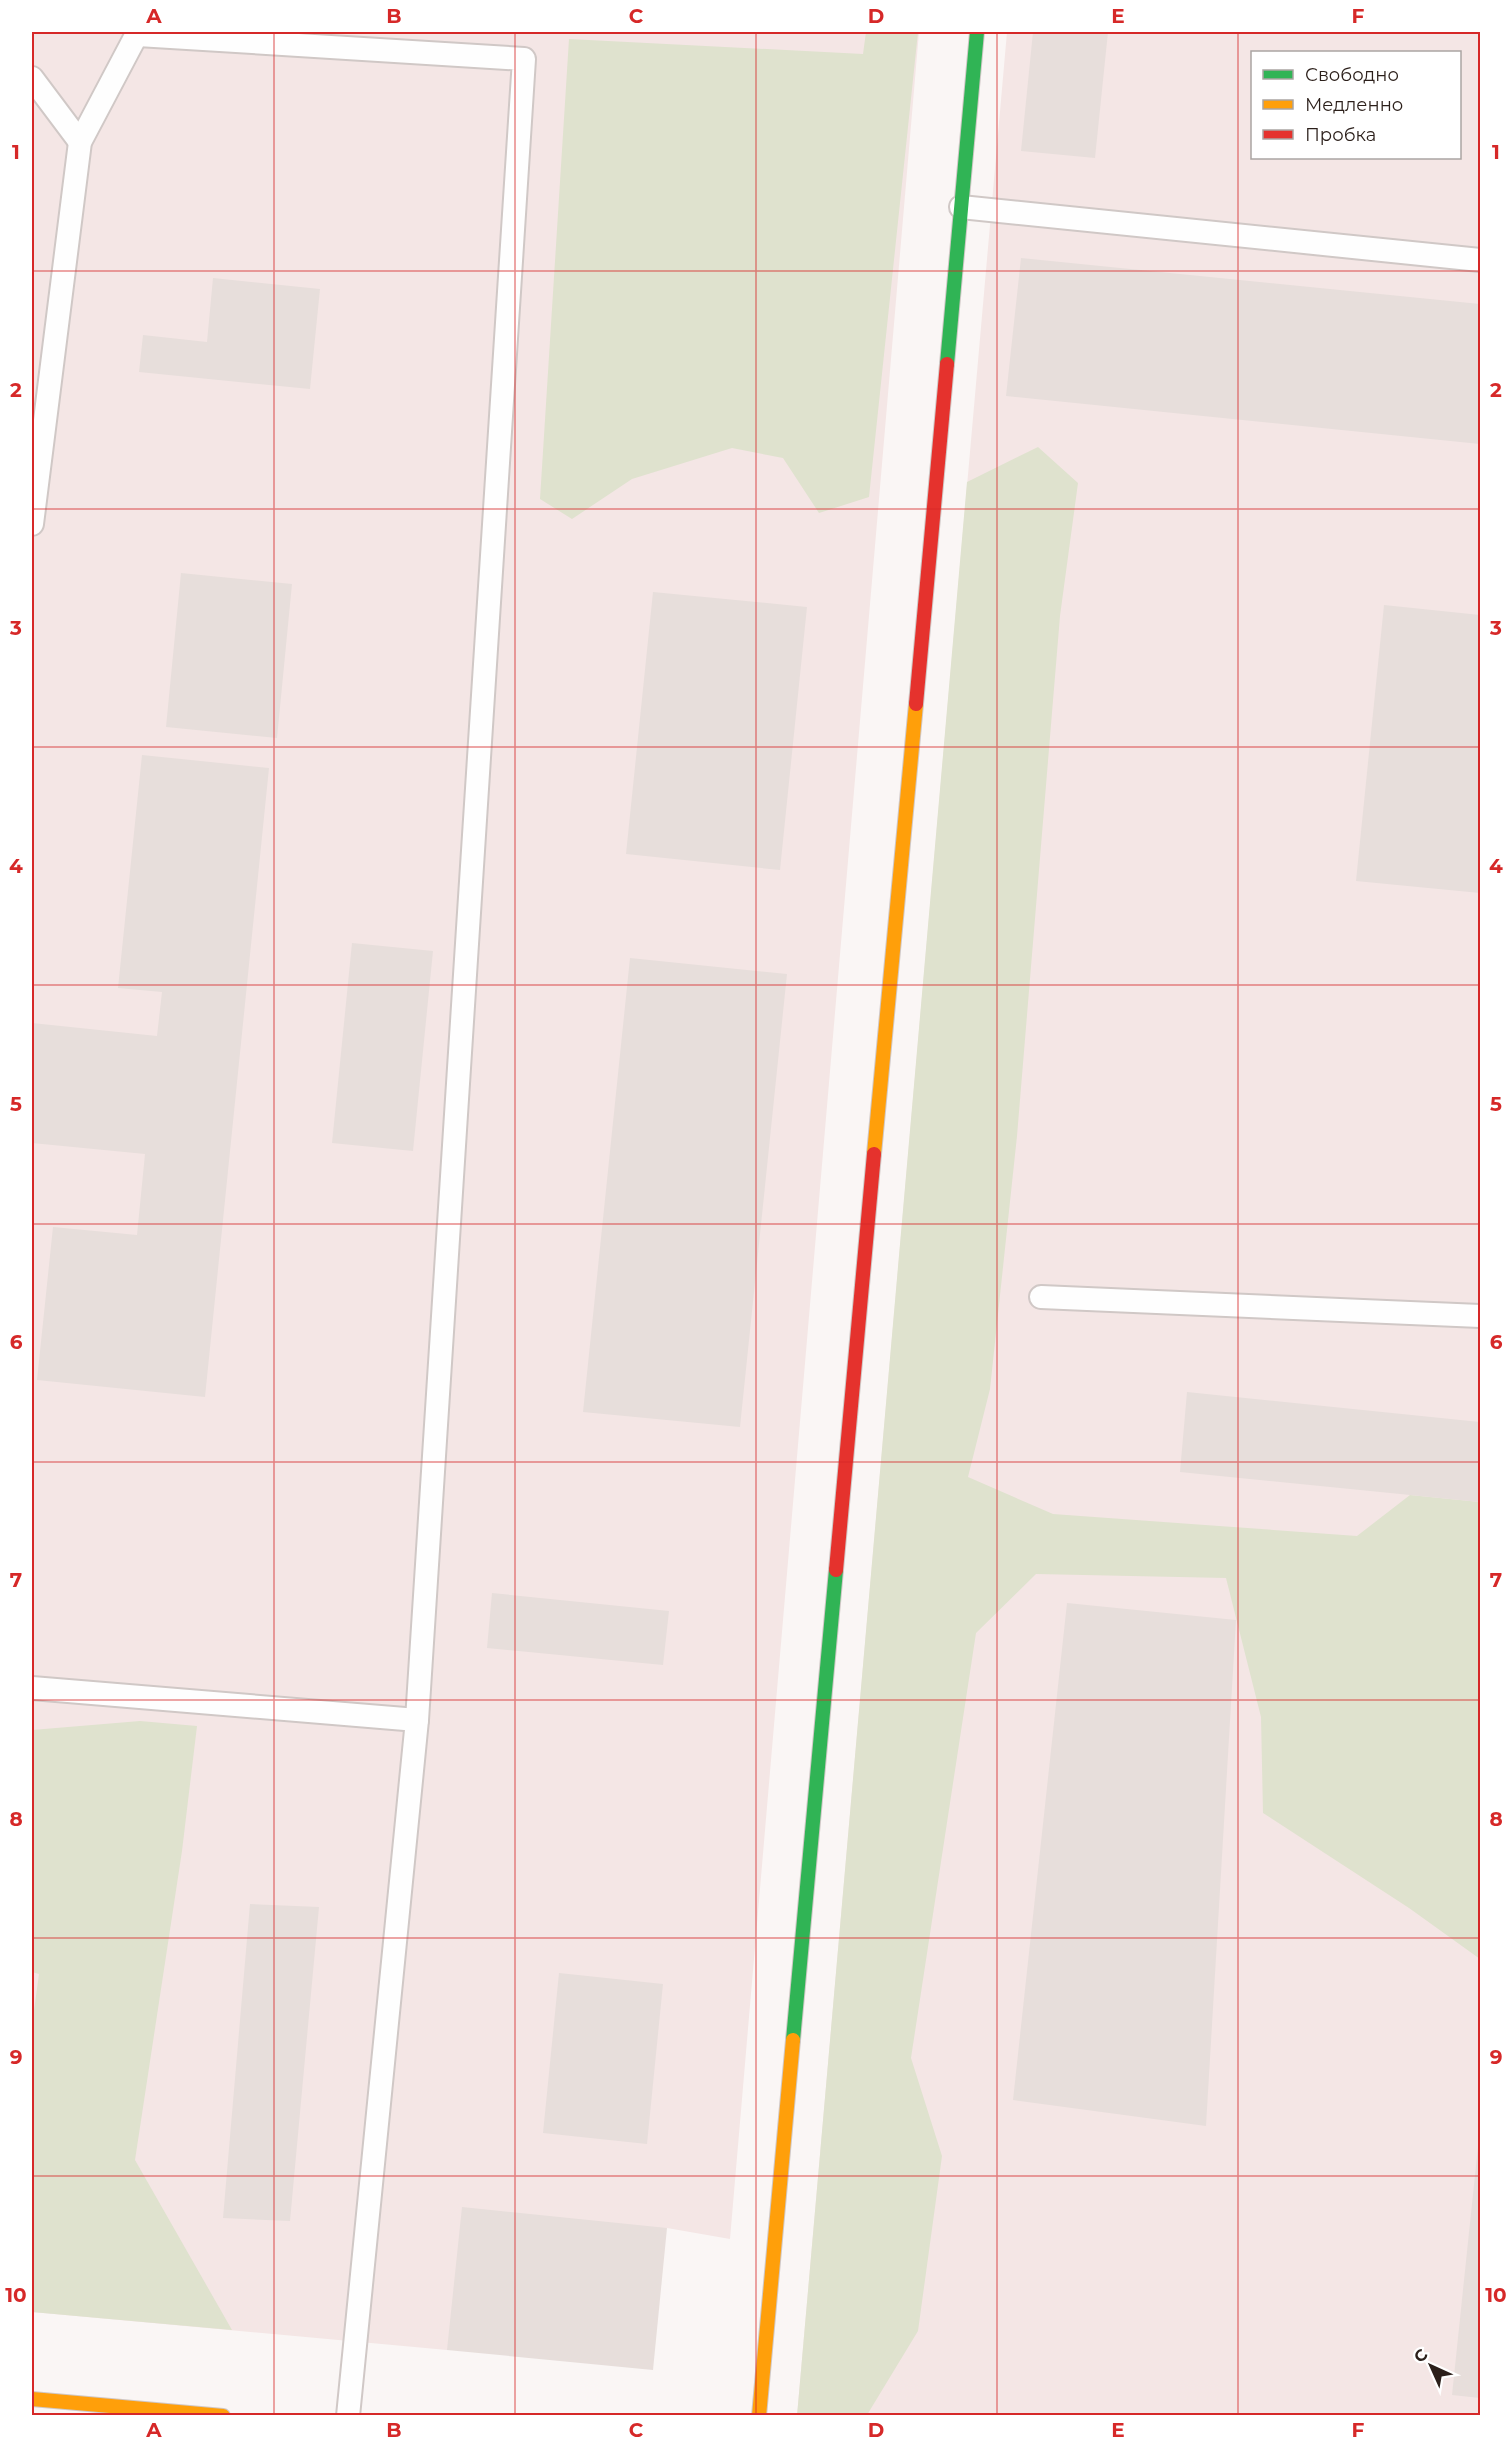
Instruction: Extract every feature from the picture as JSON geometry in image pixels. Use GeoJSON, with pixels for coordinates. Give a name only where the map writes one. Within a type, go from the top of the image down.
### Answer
{"type":"FeatureCollection","features":[{"type":"Feature","properties":{"kind":"street"},"geometry":{"type":"LineString","coordinates":[[759,2415],[977,32]]}},
{"type":"Feature","properties":{"kind":"street"},"geometry":{"type":"LineString","coordinates":[[32,2399],[223,2415]]}},
{"type":"Feature","properties":{"kind":"lane"},"geometry":{"type":"LineString","coordinates":[[32,524],[80,142],[138,33],[524,59],[417,1720],[348,2415]]}},
{"type":"Feature","properties":{"kind":"lane"},"geometry":{"type":"LineString","coordinates":[[32,78],[80,142]]}},
{"type":"Feature","properties":{"kind":"lane"},"geometry":{"type":"LineString","coordinates":[[961,207],[1480,260]]}},
{"type":"Feature","properties":{"kind":"lane"},"geometry":{"type":"LineString","coordinates":[[1041,1297],[1480,1316]]}},
{"type":"Feature","properties":{"kind":"lane"},"geometry":{"type":"LineString","coordinates":[[32,1688],[417,1720]]}},
{"type":"Feature","properties":{"kind":"shaded area"},"geometry":{"type":"Polygon","coordinates":[[[32,32],[919,32],[730,2239],[667,2228],[447,2350],[32,2312],[32,32]]]}},
{"type":"Feature","properties":{"kind":"shaded area"},"geometry":{"type":"Polygon","coordinates":[[[1007,32],[1480,32],[1480,2415],[797,2416],[1007,32]]]}},
{"type":"Feature","properties":{"kind":"green space"},"geometry":{"type":"Polygon","coordinates":[[[866,32],[918,32],[869,497],[819,513],[783,458],[732,448],[632,479],[572,519],[540,499],[569,39],[863,54],[866,32]]]}},
{"type":"Feature","properties":{"kind":"green space"},"geometry":{"type":"Polygon","coordinates":[[[1038,447],[1078,483],[1060,616],[1017,1136],[990,1389],[968,1477],[1053,1514],[1357,1536],[1410,1495],[1480,1502],[1480,1959],[1409,1908],[1263,1813],[1261,1717],[1226,1578],[1036,1574],[976,1633],[911,2058],[942,2156],[918,2331],[867,2415],[797,2416],[967,482],[1038,447]]]}},
{"type":"Feature","properties":{"kind":"green space"},"geometry":{"type":"Polygon","coordinates":[[[140,1721],[197,1726],[182,1851],[135,2160],[232,2330],[32,2312],[32,2025],[39,1974],[32,1972],[32,1730],[140,1721]]]}},
{"type":"Feature","properties":{"kind":"building"},"geometry":{"type":"Polygon","coordinates":[[[1033,32],[1108,32],[1095,158],[1021,151],[1033,32]]]}},
{"type":"Feature","properties":{"kind":"building"},"geometry":{"type":"Polygon","coordinates":[[[1021,258],[1480,304],[1480,444],[1006,396],[1021,258]]]}},
{"type":"Feature","properties":{"kind":"building"},"geometry":{"type":"Polygon","coordinates":[[[213,278],[320,289],[310,389],[139,372],[143,335],[207,342],[213,278]]]}},
{"type":"Feature","properties":{"kind":"building"},"geometry":{"type":"Polygon","coordinates":[[[181,573],[292,584],[277,738],[166,727],[181,573]]]}},
{"type":"Feature","properties":{"kind":"building"},"geometry":{"type":"Polygon","coordinates":[[[653,592],[807,607],[780,870],[626,854],[653,592]]]}},
{"type":"Feature","properties":{"kind":"building"},"geometry":{"type":"Polygon","coordinates":[[[1384,605],[1480,615],[1480,893],[1356,881],[1384,605]]]}},
{"type":"Feature","properties":{"kind":"building"},"geometry":{"type":"Polygon","coordinates":[[[142,755],[269,768],[205,1397],[37,1380],[53,1227],[137,1235],[145,1154],[32,1143],[32,1023],[157,1036],[162,992],[118,988],[142,755]]]}},
{"type":"Feature","properties":{"kind":"building"},"geometry":{"type":"Polygon","coordinates":[[[352,943],[433,951],[413,1151],[332,1143],[352,943]]]}},
{"type":"Feature","properties":{"kind":"building"},"geometry":{"type":"Polygon","coordinates":[[[630,958],[787,974],[740,1427],[583,1412],[630,958]]]}},
{"type":"Feature","properties":{"kind":"building"},"geometry":{"type":"Polygon","coordinates":[[[1187,1392],[1480,1422],[1480,1502],[1180,1472],[1187,1392]]]}},
{"type":"Feature","properties":{"kind":"building"},"geometry":{"type":"Polygon","coordinates":[[[492,1593],[669,1611],[663,1665],[487,1648],[492,1593]]]}},
{"type":"Feature","properties":{"kind":"building"},"geometry":{"type":"Polygon","coordinates":[[[1067,1603],[1236,1620],[1206,2126],[1013,2100],[1067,1603]]]}},
{"type":"Feature","properties":{"kind":"building"},"geometry":{"type":"Polygon","coordinates":[[[250,1904],[319,1907],[290,2221],[223,2218],[250,1904]]]}},
{"type":"Feature","properties":{"kind":"building"},"geometry":{"type":"Polygon","coordinates":[[[559,1973],[663,1984],[647,2144],[543,2133],[559,1973]]]}},
{"type":"Feature","properties":{"kind":"building"},"geometry":{"type":"Polygon","coordinates":[[[1480,2137],[1480,2398],[1452,2395],[1480,2137]]]}},
{"type":"Feature","properties":{"kind":"building"},"geometry":{"type":"Polygon","coordinates":[[[462,2207],[667,2228],[653,2370],[447,2350],[462,2207]]]}},
{"type":"Feature","properties":{"kind":"traffic: fast"},"geometry":{"type":"LineString","coordinates":[[947,364],[977,32]]}},
{"type":"Feature","properties":{"kind":"traffic: fast"},"geometry":{"type":"LineString","coordinates":[[793,2040],[836,1570]]}},
{"type":"Feature","properties":{"kind":"traffic: slow"},"geometry":{"type":"LineString","coordinates":[[874,1154],[916,704]]}},
{"type":"Feature","properties":{"kind":"traffic: slow"},"geometry":{"type":"LineString","coordinates":[[759,2416],[793,2040]]}},
{"type":"Feature","properties":{"kind":"traffic: slow"},"geometry":{"type":"LineString","coordinates":[[32,2399],[223,2416]]}},
{"type":"Feature","properties":{"kind":"traffic: jam"},"geometry":{"type":"LineString","coordinates":[[916,704],[947,364]]}},
{"type":"Feature","properties":{"kind":"traffic: jam"},"geometry":{"type":"LineString","coordinates":[[836,1570],[874,1154]]}}]}
